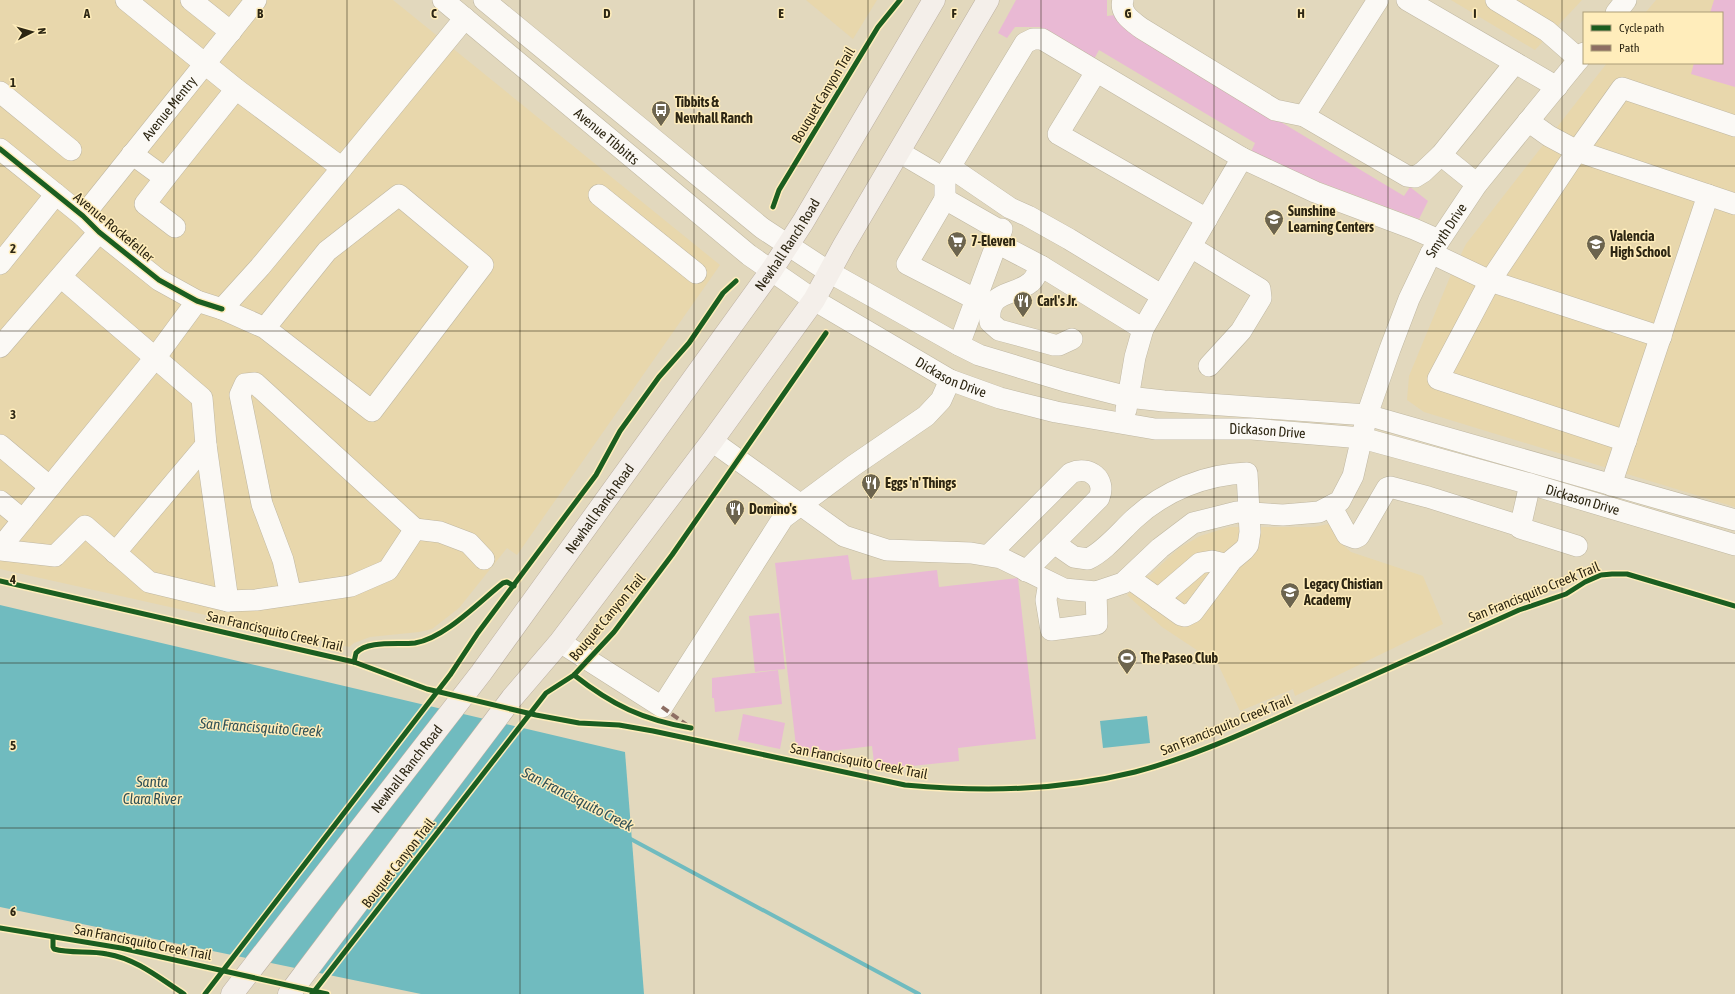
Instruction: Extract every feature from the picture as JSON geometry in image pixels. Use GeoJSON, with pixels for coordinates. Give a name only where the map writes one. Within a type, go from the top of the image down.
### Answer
{"type":"FeatureCollection","features":[{"type":"Feature","properties":{"kind":"main road","name":"Newhall Ranch Road"},"geometry":{"type":"LineString","coordinates":[[232,994],[481,673],[772,271],[806,218],[934,0]]}},
{"type":"Feature","properties":{"kind":"main road"},"geometry":{"type":"LineString","coordinates":[[289,994],[512,698],[560,642],[712,441],[814,300],[988,0]]}},
{"type":"Feature","properties":{"kind":"street"},"geometry":{"type":"LineString","coordinates":[[126,0],[236,89],[342,168]]}},
{"type":"Feature","properties":{"kind":"street"},"geometry":{"type":"LineString","coordinates":[[191,0],[231,32]]}},
{"type":"Feature","properties":{"kind":"street","name":"Avenue Mentry"},"geometry":{"type":"LineString","coordinates":[[83,216],[256,0]]}},
{"type":"Feature","properties":{"kind":"street","name":"Avenue Tibbitts"},"geometry":{"type":"LineString","coordinates":[[443,0],[749,255],[814,300]]}},
{"type":"Feature","properties":{"kind":"street","name":"Avenue Tibbitts"},"geometry":{"type":"LineString","coordinates":[[484,0],[762,228],[829,272]]}},
{"type":"Feature","properties":{"kind":"street"},"geometry":{"type":"LineString","coordinates":[[1123,0],[1121,5],[1126,17],[1141,28],[1275,110],[1304,116],[1407,176],[1415,177],[1423,172],[1440,155],[1515,63]]}},
{"type":"Feature","properties":{"kind":"street"},"geometry":{"type":"LineString","coordinates":[[1304,116],[1378,0]]}},
{"type":"Feature","properties":{"kind":"street"},"geometry":{"type":"LineString","coordinates":[[1407,0],[1557,87]]}},
{"type":"Feature","properties":{"kind":"street"},"geometry":{"type":"LineString","coordinates":[[1496,0],[1547,31],[1582,56]]}},
{"type":"Feature","properties":{"kind":"street"},"geometry":{"type":"LineString","coordinates":[[1617,12],[1626,0]]}},
{"type":"Feature","properties":{"kind":"street"},"geometry":{"type":"LineString","coordinates":[[222,308],[260,267],[465,18]]}},
{"type":"Feature","properties":{"kind":"street"},"geometry":{"type":"LineString","coordinates":[[977,300],[907,264],[947,182],[1025,43],[1033,39],[1042,39],[1242,158],[1315,192],[1414,229],[1435,247],[1490,281],[1661,337]]}},
{"type":"Feature","properties":{"kind":"street","name":"Smyth Drive"},"geometry":{"type":"LineString","coordinates":[[1331,506],[1340,501],[1353,476],[1367,415],[1390,349],[1409,299],[1435,247],[1477,184],[1582,56]]}},
{"type":"Feature","properties":{"kind":"street"},"geometry":{"type":"LineString","coordinates":[[1096,72],[1058,134],[1207,219]]}},
{"type":"Feature","properties":{"kind":"street"},"geometry":{"type":"LineString","coordinates":[[1626,441],[1438,379],[1490,281],[1577,151],[1622,88],[1735,126]]}},
{"type":"Feature","properties":{"kind":"street"},"geometry":{"type":"LineString","coordinates":[[175,227],[145,204],[236,89]]}},
{"type":"Feature","properties":{"kind":"street"},"geometry":{"type":"LineString","coordinates":[[0,92],[72,150]]}},
{"type":"Feature","properties":{"kind":"street"},"geometry":{"type":"LineString","coordinates":[[1528,121],[1550,136],[1577,151],[1735,204]]}},
{"type":"Feature","properties":{"kind":"street","name":"Avenue Rockefeller"},"geometry":{"type":"LineString","coordinates":[[0,149],[159,280],[197,301],[222,308],[265,328],[372,411],[483,265],[399,195],[327,251],[265,328]]}},
{"type":"Feature","properties":{"kind":"street"},"geometry":{"type":"LineString","coordinates":[[899,152],[947,182],[1010,208],[1062,235],[1161,295]]}},
{"type":"Feature","properties":{"kind":"street"},"geometry":{"type":"LineString","coordinates":[[132,154],[165,178]]}},
{"type":"Feature","properties":{"kind":"street"},"geometry":{"type":"LineString","coordinates":[[1440,155],[1477,184]]}},
{"type":"Feature","properties":{"kind":"street"},"geometry":{"type":"LineString","coordinates":[[1123,424],[1138,345],[1143,329],[1161,295],[1242,158]]}},
{"type":"Feature","properties":{"kind":"street"},"geometry":{"type":"LineString","coordinates":[[947,182],[999,237],[1041,266],[1143,329]]}},
{"type":"Feature","properties":{"kind":"street"},"geometry":{"type":"LineString","coordinates":[[0,264],[6,243],[56,194]]}},
{"type":"Feature","properties":{"kind":"street"},"geometry":{"type":"LineString","coordinates":[[599,194],[696,273]]}},
{"type":"Feature","properties":{"kind":"street"},"geometry":{"type":"LineString","coordinates":[[1612,485],[1708,195]]}},
{"type":"Feature","properties":{"kind":"street"},"geometry":{"type":"LineString","coordinates":[[959,345],[1010,208]]}},
{"type":"Feature","properties":{"kind":"street"},"geometry":{"type":"LineString","coordinates":[[0,347],[99,232]]}},
{"type":"Feature","properties":{"kind":"street"},"geometry":{"type":"LineString","coordinates":[[1190,247],[1260,289],[1261,298],[1241,331],[1209,366]]}},
{"type":"Feature","properties":{"kind":"street"},"geometry":{"type":"LineString","coordinates":[[1041,266],[1031,282],[999,297],[994,302],[989,314],[990,322],[998,330],[1054,345],[1059,345],[1072,339]]}},
{"type":"Feature","properties":{"kind":"street","name":"Dickason Drive"},"geometry":{"type":"LineString","coordinates":[[829,272],[959,345],[979,354],[1065,381],[1128,396],[1164,401],[1367,415],[1735,520]]}},
{"type":"Feature","properties":{"kind":"street"},"geometry":{"type":"LineString","coordinates":[[60,277],[202,398],[206,444],[228,601]]}},
{"type":"Feature","properties":{"kind":"street","name":"Dickason Drive"},"geometry":{"type":"LineString","coordinates":[[814,300],[950,380],[1007,400],[1056,412],[1155,429],[1252,430],[1362,438],[1530,484],[1735,545]]}},
{"type":"Feature","properties":{"kind":"street"},"geometry":{"type":"LineString","coordinates":[[0,549],[155,358],[197,301]]}},
{"type":"Feature","properties":{"kind":"street"},"geometry":{"type":"LineString","coordinates":[[560,642],[662,707],[783,518],[853,466],[926,416],[941,400],[950,380]]}},
{"type":"Feature","properties":{"kind":"street"},"geometry":{"type":"LineString","coordinates":[[291,595],[283,560],[262,504],[240,395],[245,384],[255,383],[415,529],[440,532],[469,543],[484,559]]}},
{"type":"Feature","properties":{"kind":"street"},"geometry":{"type":"LineString","coordinates":[[712,441],[844,536],[887,550],[989,555],[1001,558],[1064,589],[1096,592],[1123,583],[1160,548],[1193,523],[1237,512],[1283,515],[1318,512],[1331,506],[1347,535],[1351,538],[1355,538],[1360,536],[1387,488],[1390,487],[1428,497],[1520,526],[1521,530],[1577,546]]}},
{"type":"Feature","properties":{"kind":"street"},"geometry":{"type":"LineString","coordinates":[[116,553],[206,444]]}},
{"type":"Feature","properties":{"kind":"street"},"geometry":{"type":"LineString","coordinates":[[0,445],[50,487]]}},
{"type":"Feature","properties":{"kind":"street"},"geometry":{"type":"LineString","coordinates":[[989,555],[1071,473],[1078,470],[1085,470],[1095,476],[1101,484],[1102,491],[1099,498],[1026,570]]}},
{"type":"Feature","properties":{"kind":"street"},"geometry":{"type":"LineString","coordinates":[[1054,542],[1074,557],[1088,559],[1103,548],[1141,512],[1166,496],[1189,485],[1223,475],[1247,473],[1250,532],[1248,545],[1228,565],[1190,614],[1181,615],[1128,578]]}},
{"type":"Feature","properties":{"kind":"street"},"geometry":{"type":"LineString","coordinates":[[1520,526],[1530,484]]}},
{"type":"Feature","properties":{"kind":"street"},"geometry":{"type":"LineString","coordinates":[[0,501],[23,520]]}},
{"type":"Feature","properties":{"kind":"street"},"geometry":{"type":"LineString","coordinates":[[0,549],[55,556],[85,526],[149,582],[228,601],[256,600],[350,586],[388,570],[415,529]]}},
{"type":"Feature","properties":{"kind":"street"},"geometry":{"type":"LineString","coordinates":[[1158,599],[1200,563],[1212,561],[1228,565]]}},
{"type":"Feature","properties":{"kind":"street"},"geometry":{"type":"LineString","coordinates":[[1049,582],[1046,600],[1051,630],[1097,624],[1096,592]]}},
{"type":"Feature","properties":{"kind":"shaded area"},"geometry":{"type":"Polygon","coordinates":[[[0,0],[393,0],[720,265],[517,555],[507,548],[459,608],[432,629],[419,632],[370,637],[354,643],[349,647],[0,569],[0,0]]]}},
{"type":"Feature","properties":{"kind":"shaded area"},"geometry":{"type":"Polygon","coordinates":[[[806,0],[877,0],[853,39],[806,0]]]}},
{"type":"Feature","properties":{"kind":"shaded area"},"geometry":{"type":"Polygon","coordinates":[[[1016,0],[1107,0],[1107,16],[1115,15],[1146,41],[1404,196],[1410,187],[1428,201],[1419,219],[1249,156],[1255,143],[1099,50],[1093,61],[1040,27],[1015,27],[1007,38],[998,33],[1016,0]]]}},
{"type":"Feature","properties":{"kind":"shaded area"},"geometry":{"type":"Polygon","coordinates":[[[1451,0],[1582,0],[1535,50],[1451,0]]]}},
{"type":"Feature","properties":{"kind":"shaded area","name":"Valencia High School"},"geometry":{"type":"Polygon","coordinates":[[[1656,0],[1735,0],[1735,507],[1424,412],[1407,400],[1409,376],[1450,277],[1466,244],[1606,64],[1723,64],[1723,12],[1646,12],[1656,0]]]}},
{"type":"Feature","properties":{"kind":"shaded area"},"geometry":{"type":"Polygon","coordinates":[[[1714,0],[1735,0],[1735,87],[1691,74],[1694,64],[1723,64],[1723,12],[1710,12],[1714,0]]]}},
{"type":"Feature","properties":{"kind":"shaded area","name":"Legacy Chistian Academy"},"geometry":{"type":"Polygon","coordinates":[[[1329,524],[1343,545],[1351,552],[1423,576],[1443,624],[1295,696],[1293,689],[1240,711],[1218,664],[1162,627],[1127,595],[1143,577],[1150,575],[1179,548],[1200,536],[1229,527],[1313,527],[1329,524]]]}},
{"type":"Feature","properties":{"kind":"shaded area"},"geometry":{"type":"Polygon","coordinates":[[[848,555],[852,580],[937,570],[939,587],[1018,578],[1036,739],[958,748],[959,761],[875,770],[872,746],[797,755],[775,563],[848,555]]]}},
{"type":"Feature","properties":{"kind":"shaded area"},"geometry":{"type":"Polygon","coordinates":[[[779,613],[785,669],[755,672],[749,616],[779,613]]]}},
{"type":"Feature","properties":{"kind":"shaded area"},"geometry":{"type":"Polygon","coordinates":[[[778,670],[782,704],[715,712],[714,698],[712,698],[712,678],[778,670]]]}},
{"type":"Feature","properties":{"kind":"shaded area"},"geometry":{"type":"Polygon","coordinates":[[[743,714],[785,723],[780,749],[738,740],[743,714]]]}},
{"type":"Feature","properties":{"kind":"water","name":"Santa Clara River"},"geometry":{"type":"Polygon","coordinates":[[[0,605],[625,752],[644,994],[421,994],[0,907],[0,605]]]}},
{"type":"Feature","properties":{"kind":"water"},"geometry":{"type":"Polygon","coordinates":[[[1147,716],[1150,743],[1103,748],[1100,721],[1147,716]]]}},
{"type":"Feature","properties":{"kind":"waterway","name":"San Francisquito Creek"},"geometry":{"type":"LineString","coordinates":[[627,837],[919,994]]}},
{"type":"Feature","properties":{"kind":"marked path"},"geometry":{"type":"LineString","coordinates":[[662,707],[687,725]]}},
{"type":"Feature","properties":{"kind":"cycle path","name":"Bouquet Canyon Trail"},"geometry":{"type":"LineString","coordinates":[[773,207],[779,190],[878,27],[900,0]]}},
{"type":"Feature","properties":{"kind":"cycle path"},"geometry":{"type":"LineString","coordinates":[[0,149],[159,280],[197,301],[222,309]]}},
{"type":"Feature","properties":{"kind":"cycle path"},"geometry":{"type":"LineString","coordinates":[[205,994],[450,675],[477,634],[596,475],[620,431],[659,377],[689,343],[723,293],[736,281]]}},
{"type":"Feature","properties":{"kind":"cycle path","name":"Bouquet Canyon Trail"},"geometry":{"type":"LineString","coordinates":[[312,994],[546,693],[574,675],[614,632],[672,555],[826,333]]}},
{"type":"Feature","properties":{"kind":"cycle path","name":"San Francisquito Creek Trail"},"geometry":{"type":"LineString","coordinates":[[0,581],[354,662],[427,689],[536,715],[579,723],[619,725],[653,731],[905,785],[963,789],[1020,788],[1078,783],[1158,766],[1246,732],[1519,610],[1566,594],[1585,582],[1601,575],[1627,574],[1735,606]]}},
{"type":"Feature","properties":{"kind":"cycle path"},"geometry":{"type":"LineString","coordinates":[[354,662],[356,653],[368,646],[415,643],[426,640],[450,627],[503,583],[507,582],[514,586]]}},
{"type":"Feature","properties":{"kind":"cycle path"},"geometry":{"type":"LineString","coordinates":[[574,675],[602,695],[629,710],[658,721],[691,728]]}},
{"type":"Feature","properties":{"kind":"cycle path","name":"San Francisquito Creek Trail"},"geometry":{"type":"LineString","coordinates":[[0,928],[121,948],[327,994]]}},
{"type":"Feature","properties":{"kind":"cycle path"},"geometry":{"type":"LineString","coordinates":[[53,937],[54,949],[94,952],[118,956],[147,970],[184,994]]}},
{"type":"Feature","properties":{"kind":"place","name":"Tibbits & Newhall Ranch"},"geometry":{"type":"Point","coordinates":[661,127]}},
{"type":"Feature","properties":{"kind":"place","name":"Sunshine Learning Centers"},"geometry":{"type":"Point","coordinates":[1274,236]}},
{"type":"Feature","properties":{"kind":"place","name":"7-Eleven"},"geometry":{"type":"Point","coordinates":[957,258]}},
{"type":"Feature","properties":{"kind":"place","name":"Valencia High School"},"geometry":{"type":"Point","coordinates":[1596,261]}},
{"type":"Feature","properties":{"kind":"place","name":"Carl's Jr."},"geometry":{"type":"Point","coordinates":[1023,318]}},
{"type":"Feature","properties":{"kind":"place","name":"Eggs 'n' Things"},"geometry":{"type":"Point","coordinates":[871,500]}},
{"type":"Feature","properties":{"kind":"place","name":"Domino's"},"geometry":{"type":"Point","coordinates":[735,526]}},
{"type":"Feature","properties":{"kind":"place","name":"Legacy Chistian Academy"},"geometry":{"type":"Point","coordinates":[1290,609]}},
{"type":"Feature","properties":{"kind":"place","name":"The Paseo Club"},"geometry":{"type":"Point","coordinates":[1127,675]}}]}
